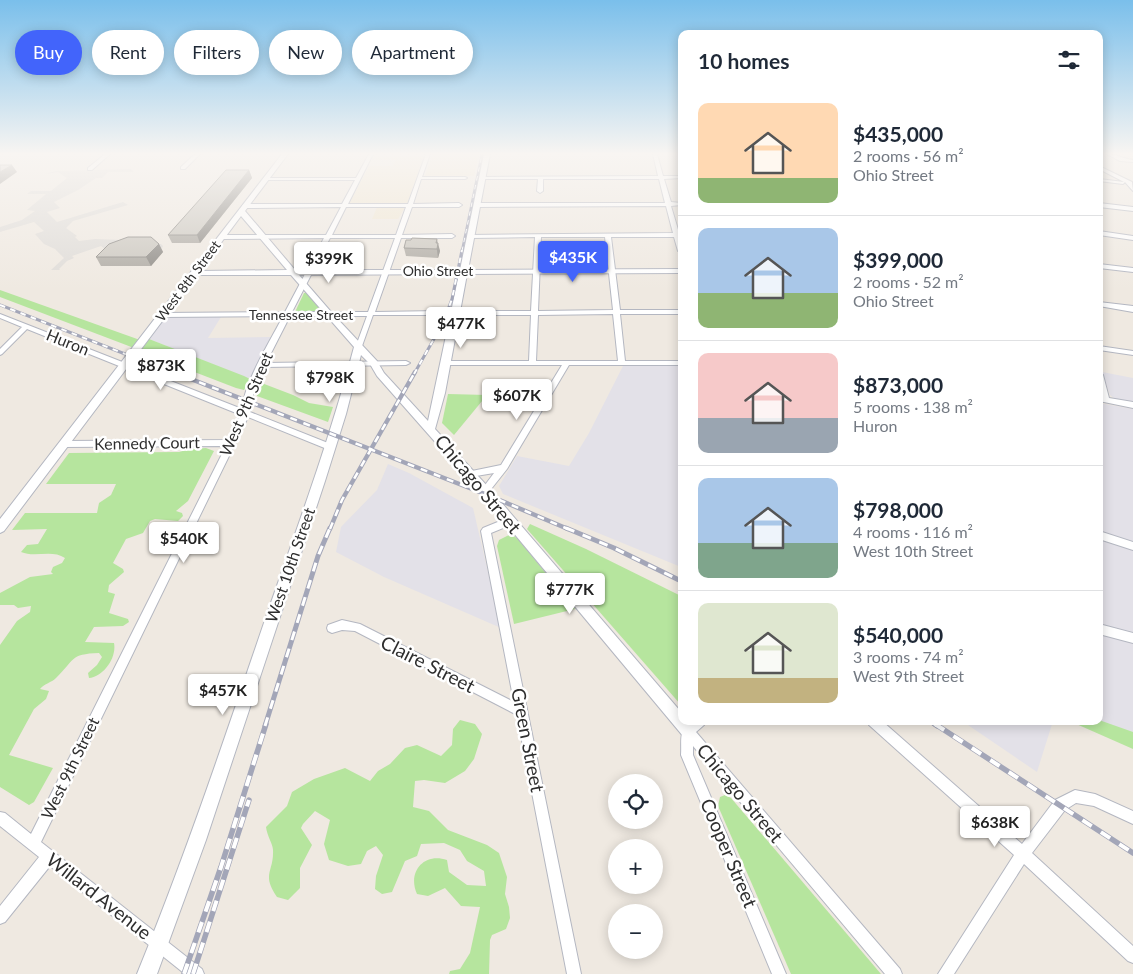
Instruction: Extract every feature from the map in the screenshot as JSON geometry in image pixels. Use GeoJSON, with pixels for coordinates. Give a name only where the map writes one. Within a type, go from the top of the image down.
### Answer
{"type":"FeatureCollection","features":[{"type":"Feature","properties":{"kind":"street","name":"West 8th Street"},"geometry":{"type":"LineString","coordinates":[[0,528],[249,199]]}},
{"type":"Feature","properties":{"kind":"street","name":"West 9th Street"},"geometry":{"type":"LineString","coordinates":[[33,844],[246,413],[248,400],[261,365],[347,199]]}},
{"type":"Feature","properties":{"kind":"street","name":"West 10th Street"},"geometry":{"type":"LineString","coordinates":[[147,974],[195,846],[330,447],[359,346],[411,199]]}},
{"type":"Feature","properties":{"kind":"street"},"geometry":{"type":"LineString","coordinates":[[430,428],[436,414],[478,199]]}},
{"type":"Feature","properties":{"kind":"street"},"geometry":{"type":"LineString","coordinates":[[668,199],[678,232]]}},
{"type":"Feature","properties":{"kind":"street"},"geometry":{"type":"LineString","coordinates":[[477,205],[678,204]]}},
{"type":"Feature","properties":{"kind":"street"},"geometry":{"type":"LineString","coordinates":[[243,208],[460,205]]}},
{"type":"Feature","properties":{"kind":"street"},"geometry":{"type":"LineString","coordinates":[[1103,205],[1133,209]]}},
{"type":"Feature","properties":{"kind":"street","name":"Chicago Street"},"geometry":{"type":"LineString","coordinates":[[243,208],[329,315],[359,346],[374,363],[385,380],[485,490],[678,719]]}},
{"type":"Feature","properties":{"kind":"street"},"geometry":{"type":"LineString","coordinates":[[1103,234],[1133,238]]}},
{"type":"Feature","properties":{"kind":"street"},"geometry":{"type":"LineString","coordinates":[[608,235],[622,363]]}},
{"type":"Feature","properties":{"kind":"street"},"geometry":{"type":"LineString","coordinates":[[471,236],[678,235]]}},
{"type":"Feature","properties":{"kind":"street"},"geometry":{"type":"LineString","coordinates":[[222,237],[452,236]]}},
{"type":"Feature","properties":{"kind":"street"},"geometry":{"type":"LineString","coordinates":[[532,363],[538,236]]}},
{"type":"Feature","properties":{"kind":"street"},"geometry":{"type":"LineString","coordinates":[[1103,266],[1133,270]]}},
{"type":"Feature","properties":{"kind":"street","name":"Ohio Street"},"geometry":{"type":"LineString","coordinates":[[194,274],[678,271]]}},
{"type":"Feature","properties":{"kind":"street"},"geometry":{"type":"LineString","coordinates":[[1103,304],[1133,308]]}},
{"type":"Feature","properties":{"kind":"street"},"geometry":{"type":"LineString","coordinates":[[456,313],[678,312]]}},
{"type":"Feature","properties":{"kind":"street","name":"Tennessee Street"},"geometry":{"type":"LineString","coordinates":[[162,315],[441,314]]}},
{"type":"Feature","properties":{"kind":"street","name":"Huron"},"geometry":{"type":"LineString","coordinates":[[0,316],[330,447]]}},
{"type":"Feature","properties":{"kind":"street"},"geometry":{"type":"LineString","coordinates":[[1,352],[27,326]]}},
{"type":"Feature","properties":{"kind":"street"},"geometry":{"type":"LineString","coordinates":[[1103,349],[1133,353]]}},
{"type":"Feature","properties":{"kind":"street"},"geometry":{"type":"LineString","coordinates":[[261,365],[406,363]]}},
{"type":"Feature","properties":{"kind":"street"},"geometry":{"type":"LineString","coordinates":[[446,363],[678,363]]}},
{"type":"Feature","properties":{"kind":"street"},"geometry":{"type":"LineString","coordinates":[[485,490],[504,467],[567,363]]}},
{"type":"Feature","properties":{"kind":"street"},"geometry":{"type":"LineString","coordinates":[[1103,400],[1133,405]]}},
{"type":"Feature","properties":{"kind":"street","name":"Kennedy Court"},"geometry":{"type":"LineString","coordinates":[[64,444],[231,442]]}},
{"type":"Feature","properties":{"kind":"street"},"geometry":{"type":"LineString","coordinates":[[470,474],[504,467]]}},
{"type":"Feature","properties":{"kind":"street","name":"Green Street"},"geometry":{"type":"LineString","coordinates":[[510,521],[486,531],[574,974]]}},
{"type":"Feature","properties":{"kind":"street"},"geometry":{"type":"LineString","coordinates":[[1103,536],[1133,546]]}},
{"type":"Feature","properties":{"kind":"street","name":"Claire Street"},"geometry":{"type":"LineString","coordinates":[[332,628],[342,625],[356,627],[522,712]]}},
{"type":"Feature","properties":{"kind":"street"},"geometry":{"type":"LineString","coordinates":[[1103,630],[1133,638]]}},
{"type":"Feature","properties":{"kind":"street","name":"Chicago Street"},"geometry":{"type":"LineString","coordinates":[[683,725],[895,974]]}},
{"type":"Feature","properties":{"kind":"street"},"geometry":{"type":"LineString","coordinates":[[688,731],[695,725]]}},
{"type":"Feature","properties":{"kind":"street"},"geometry":{"type":"LineString","coordinates":[[878,725],[1023,854],[1133,956]]}},
{"type":"Feature","properties":{"kind":"street","name":"Cooper Street"},"geometry":{"type":"LineString","coordinates":[[688,731],[688,755],[779,974]]}},
{"type":"Feature","properties":{"kind":"street"},"geometry":{"type":"LineString","coordinates":[[945,974],[1023,854],[1060,805],[1075,796],[1095,800],[1133,818]]}},
{"type":"Feature","properties":{"kind":"street","name":"Willard Avenue"},"geometry":{"type":"LineString","coordinates":[[0,818],[198,974]]}},
{"type":"Feature","properties":{"kind":"street"},"geometry":{"type":"LineString","coordinates":[[0,917],[48,857]]}},
{"type":"Feature","properties":{"kind":"shaded area"},"geometry":{"type":"Polygon","coordinates":[[[40,199],[59,199],[54,202],[60,208],[47,212],[57,222],[123,202],[128,205],[73,221],[66,228],[77,236],[75,237],[79,241],[95,239],[123,240],[127,237],[137,244],[161,244],[163,246],[162,248],[109,252],[101,246],[72,256],[74,258],[67,261],[60,270],[51,270],[64,258],[55,249],[44,244],[35,234],[44,231],[34,222],[0,232],[0,227],[22,220],[35,211],[27,210],[40,199]]]}},
{"type":"Feature","properties":{"kind":"shaded area"},"geometry":{"type":"Polygon","coordinates":[[[351,199],[409,199],[398,219],[372,219],[378,205],[349,204],[351,199]]]}},
{"type":"Feature","properties":{"kind":"shaded area"},"geometry":{"type":"Polygon","coordinates":[[[165,317],[221,317],[208,338],[271,337],[250,379],[149,339],[165,317]]]}},
{"type":"Feature","properties":{"kind":"shaded area"},"geometry":{"type":"Polygon","coordinates":[[[623,366],[678,366],[678,566],[503,494],[499,486],[517,456],[569,466],[589,433],[623,366]]]}},
{"type":"Feature","properties":{"kind":"shaded area"},"geometry":{"type":"Polygon","coordinates":[[[1103,372],[1133,378],[1133,403],[1115,399],[1110,395],[1103,372]]]}},
{"type":"Feature","properties":{"kind":"shaded area"},"geometry":{"type":"Polygon","coordinates":[[[1103,404],[1133,409],[1133,735],[1103,723],[1103,404]]]}},
{"type":"Feature","properties":{"kind":"shaded area"},"geometry":{"type":"Polygon","coordinates":[[[388,464],[409,473],[473,508],[501,628],[384,577],[336,552],[341,527],[377,490],[388,464]]]}},
{"type":"Feature","properties":{"kind":"shaded area"},"geometry":{"type":"Polygon","coordinates":[[[968,725],[1052,725],[1037,772],[968,725]]]}},
{"type":"Feature","properties":{"kind":"green space"},"geometry":{"type":"Polygon","coordinates":[[[0,290],[140,340],[134,348],[0,297],[0,290]]]}},
{"type":"Feature","properties":{"kind":"green space"},"geometry":{"type":"Polygon","coordinates":[[[304,293],[307,293],[320,308],[320,312],[295,312],[304,293]]]}},
{"type":"Feature","properties":{"kind":"green space"},"geometry":{"type":"Polygon","coordinates":[[[149,339],[250,379],[244,390],[236,388],[140,351],[149,339]]]}},
{"type":"Feature","properties":{"kind":"green space"},"geometry":{"type":"Polygon","coordinates":[[[259,382],[309,403],[333,407],[328,422],[257,396],[256,391],[259,382]]]}},
{"type":"Feature","properties":{"kind":"green space"},"geometry":{"type":"Polygon","coordinates":[[[448,394],[487,395],[454,435],[442,423],[448,394]]]}},
{"type":"Feature","properties":{"kind":"green space"},"geometry":{"type":"Polygon","coordinates":[[[206,448],[214,451],[188,501],[176,511],[182,513],[183,516],[178,521],[155,519],[150,521],[143,533],[126,539],[113,563],[123,569],[124,572],[109,585],[108,592],[115,594],[109,613],[128,619],[129,622],[123,626],[94,627],[85,642],[114,643],[113,655],[108,666],[99,674],[89,678],[88,673],[97,665],[102,657],[99,653],[82,655],[73,659],[56,678],[40,689],[49,691],[46,699],[34,709],[9,755],[53,768],[34,802],[29,805],[0,787],[0,645],[17,621],[30,612],[31,606],[18,608],[14,605],[0,605],[0,593],[30,577],[53,574],[51,572],[53,567],[62,563],[65,558],[55,554],[26,554],[21,552],[27,545],[38,544],[47,529],[12,530],[25,513],[97,513],[99,503],[111,495],[116,484],[46,484],[69,453],[179,452],[206,448]]]}},
{"type":"Feature","properties":{"kind":"green space"},"geometry":{"type":"Polygon","coordinates":[[[530,524],[586,549],[678,595],[678,702],[527,529],[530,524]]]}},
{"type":"Feature","properties":{"kind":"green space"},"geometry":{"type":"Polygon","coordinates":[[[509,535],[519,540],[575,609],[514,624],[497,546],[499,540],[509,535]]]}},
{"type":"Feature","properties":{"kind":"green space"},"geometry":{"type":"Polygon","coordinates":[[[460,720],[475,724],[482,734],[474,759],[465,771],[445,783],[424,780],[415,781],[413,807],[429,811],[448,830],[487,845],[499,853],[507,877],[505,894],[510,918],[506,929],[492,935],[490,940],[489,974],[449,974],[450,971],[460,969],[470,953],[480,907],[461,906],[445,888],[428,896],[417,894],[414,886],[416,871],[420,866],[425,861],[439,858],[447,860],[449,872],[467,885],[486,886],[484,871],[467,861],[460,850],[444,843],[421,844],[417,856],[405,861],[392,892],[382,894],[375,889],[376,876],[383,855],[376,846],[367,851],[361,864],[348,866],[329,860],[324,844],[330,820],[315,811],[301,828],[312,845],[300,868],[300,888],[288,900],[277,897],[272,889],[269,878],[273,850],[266,827],[287,806],[292,792],[314,779],[345,768],[370,781],[378,771],[390,764],[405,748],[417,745],[441,756],[452,745],[453,729],[460,720]]]}},
{"type":"Feature","properties":{"kind":"green space"},"geometry":{"type":"Polygon","coordinates":[[[1103,721],[1133,732],[1133,749],[1079,725],[1103,725],[1103,721]]]}},
{"type":"Feature","properties":{"kind":"green space"},"geometry":{"type":"Polygon","coordinates":[[[725,795],[731,798],[881,974],[791,974],[718,806],[720,797],[725,795]]]}},
{"type":"Feature","properties":{"kind":"building"},"geometry":{"type":"Polygon","coordinates":[[[200,199],[225,199],[197,235],[168,235],[200,199]]]}},
{"type":"Feature","properties":{"kind":"building"},"geometry":{"type":"Polygon","coordinates":[[[128,237],[151,237],[159,244],[146,257],[96,257],[109,244],[128,237]]]}},
{"type":"Feature","properties":{"kind":"building"},"geometry":{"type":"Polygon","coordinates":[[[412,238],[437,239],[437,249],[404,248],[406,240],[411,240],[412,238]]]}},
{"type":"Feature","properties":{"kind":"railway"},"geometry":{"type":"LineString","coordinates":[[462,251],[473,199]]}},
{"type":"Feature","properties":{"kind":"railway"},"geometry":{"type":"LineString","coordinates":[[414,374],[443,323],[452,299],[462,250]]}},
{"type":"Feature","properties":{"kind":"railway"},"geometry":{"type":"LineString","coordinates":[[0,305],[176,374]]}},
{"type":"Feature","properties":{"kind":"railway"},"geometry":{"type":"LineString","coordinates":[[173,372],[371,449]]}},
{"type":"Feature","properties":{"kind":"railway"},"geometry":{"type":"LineString","coordinates":[[371,449],[415,372]]}},
{"type":"Feature","properties":{"kind":"railway"},"geometry":{"type":"LineString","coordinates":[[330,529],[342,500],[371,449]]}},
{"type":"Feature","properties":{"kind":"railway"},"geometry":{"type":"LineString","coordinates":[[371,449],[568,529]]}},
{"type":"Feature","properties":{"kind":"railway"},"geometry":{"type":"LineString","coordinates":[[265,726],[318,556],[330,528]]}},
{"type":"Feature","properties":{"kind":"railway"},"geometry":{"type":"LineString","coordinates":[[566,528],[614,548],[678,580]]}},
{"type":"Feature","properties":{"kind":"railway"},"geometry":{"type":"LineString","coordinates":[[184,974],[221,867],[266,724]]}},
{"type":"Feature","properties":{"kind":"railway"},"geometry":{"type":"LineString","coordinates":[[937,725],[1133,853]]}},
{"type":"Feature","properties":{"kind":"railway"},"geometry":{"type":"LineString","coordinates":[[193,974],[249,800]]}}]}
